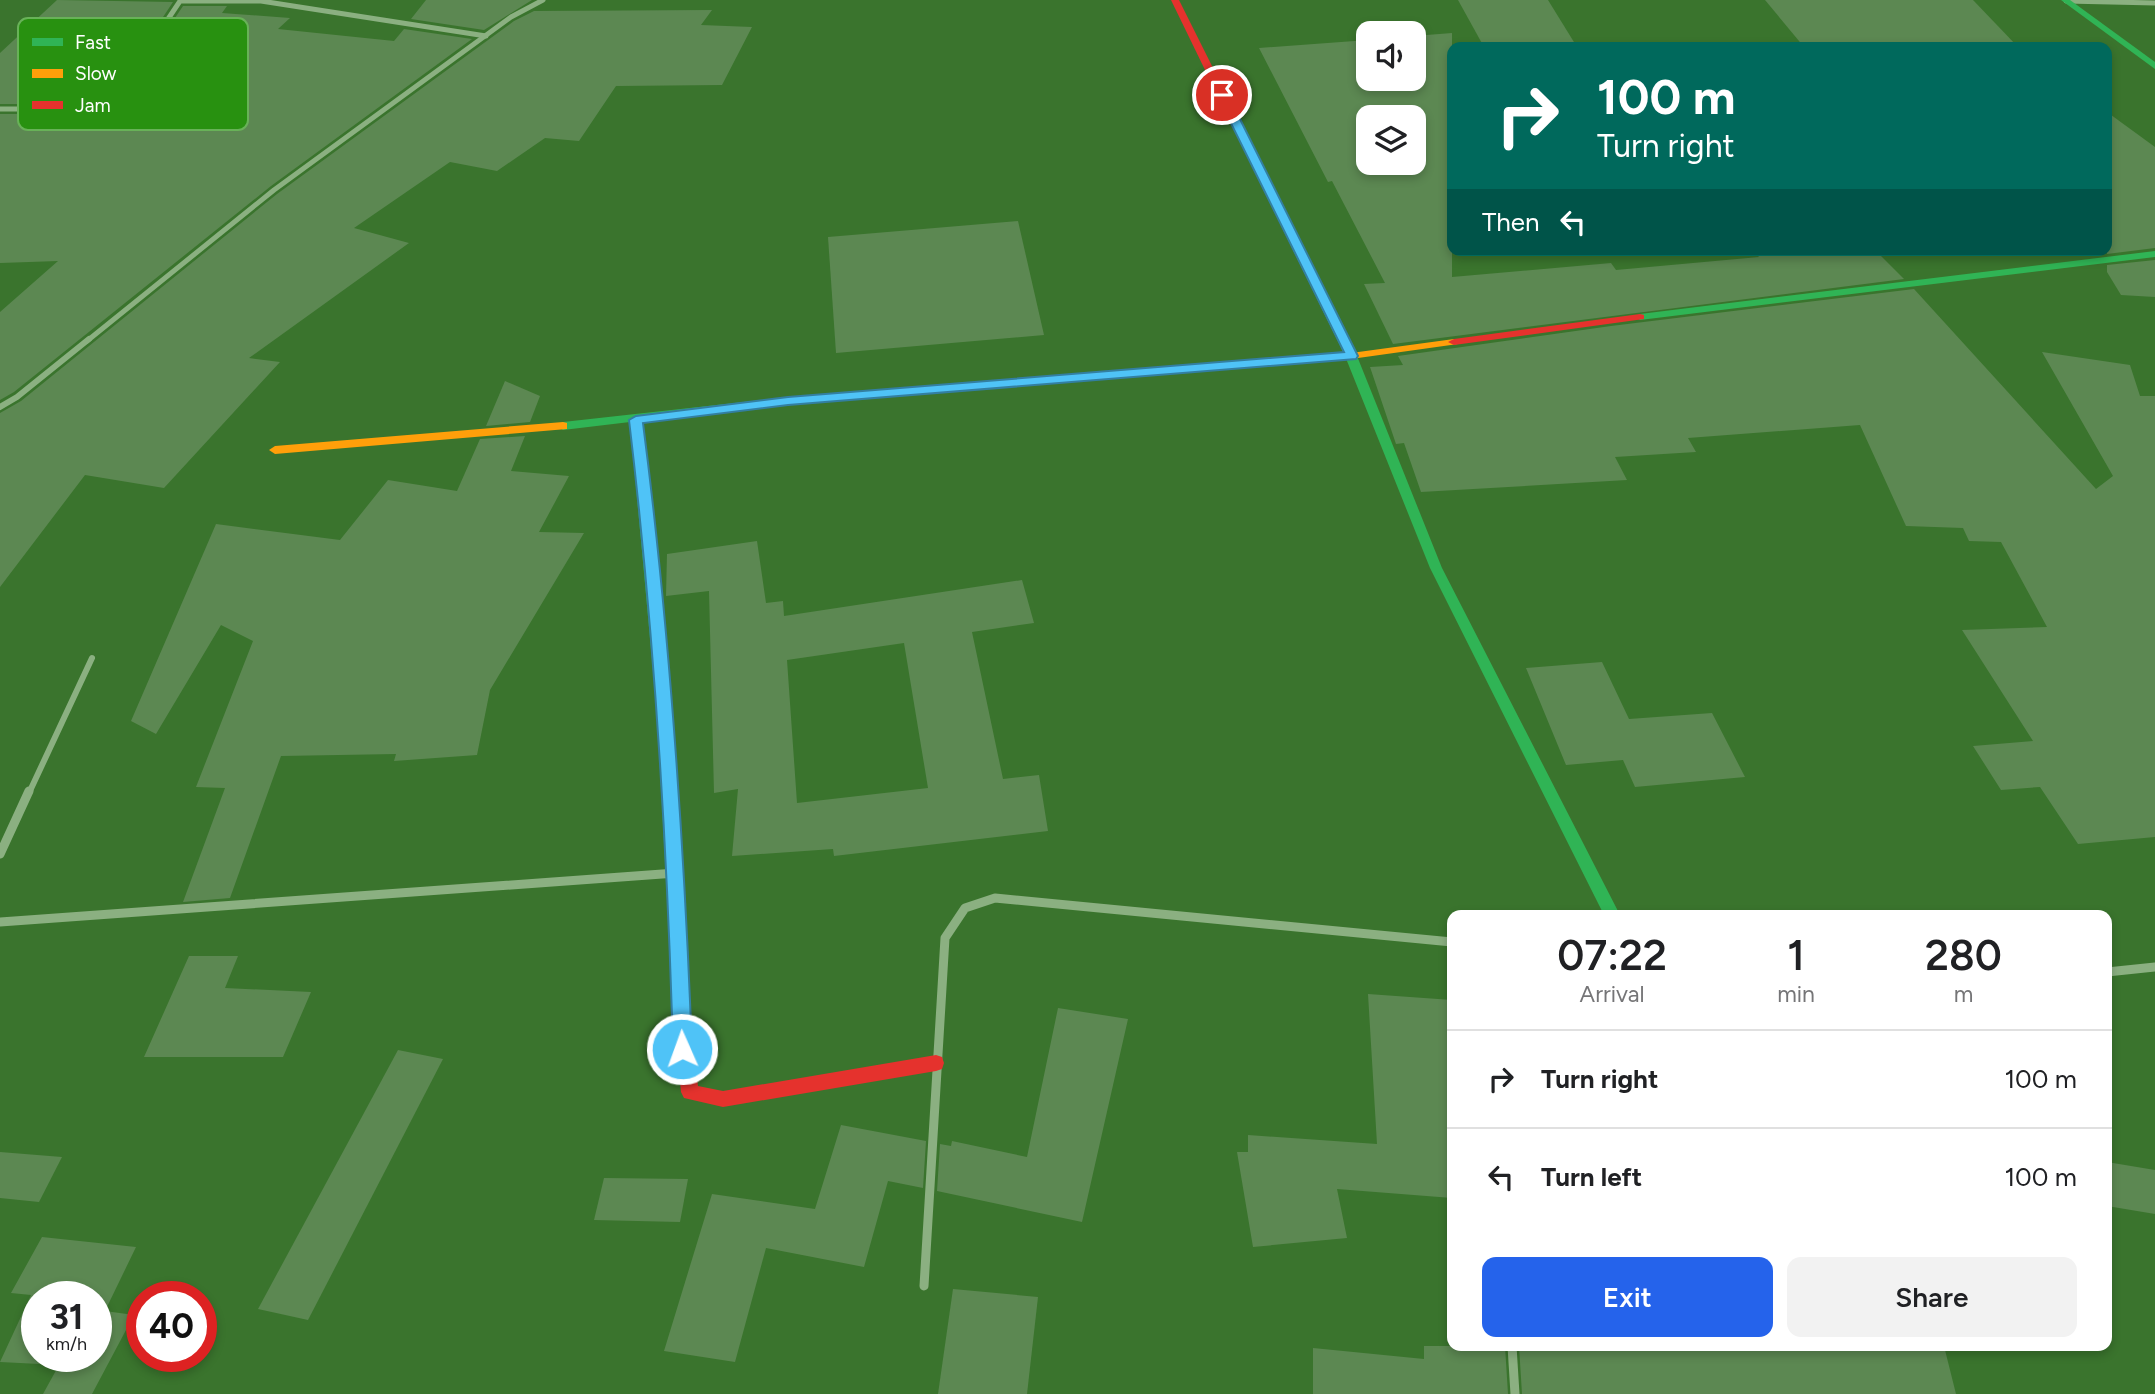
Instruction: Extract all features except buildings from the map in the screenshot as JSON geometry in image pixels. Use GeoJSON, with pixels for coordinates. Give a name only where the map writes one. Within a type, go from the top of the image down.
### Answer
{"type":"FeatureCollection","features":[{"type":"Feature","properties":{"kind":"street"},"geometry":{"type":"LineString","coordinates":[[0,407],[18,397],[274,190],[511,17],[543,0]]}},
{"type":"Feature","properties":{"kind":"street"},"geometry":{"type":"LineString","coordinates":[[1175,0],[1352,356],[1436,568],[1609,910]]}},
{"type":"Feature","properties":{"kind":"street"},"geometry":{"type":"LineString","coordinates":[[2066,0],[2155,4]]}},
{"type":"Feature","properties":{"kind":"street"},"geometry":{"type":"LineString","coordinates":[[2066,0],[2155,66]]}},
{"type":"Feature","properties":{"kind":"street"},"geometry":{"type":"LineString","coordinates":[[169,18],[180,1],[261,1],[486,36]]}},
{"type":"Feature","properties":{"kind":"street"},"geometry":{"type":"LineString","coordinates":[[0,109],[18,109]]}},
{"type":"Feature","properties":{"kind":"street"},"geometry":{"type":"LineString","coordinates":[[275,450],[636,420],[802,400],[1352,356],[1611,320],[2155,254]]}},
{"type":"Feature","properties":{"kind":"street"},"geometry":{"type":"LineString","coordinates":[[636,420],[654,571],[676,873],[682,1049],[690,1092],[723,1099],[936,1063]]}},
{"type":"Feature","properties":{"kind":"street"},"geometry":{"type":"LineString","coordinates":[[0,854],[92,658]]}},
{"type":"Feature","properties":{"kind":"street"},"geometry":{"type":"LineString","coordinates":[[0,922],[676,873]]}},
{"type":"Feature","properties":{"kind":"street"},"geometry":{"type":"LineString","coordinates":[[924,1286],[945,938],[965,908],[995,898],[1447,942]]}},
{"type":"Feature","properties":{"kind":"street"},"geometry":{"type":"LineString","coordinates":[[2112,971],[2155,967]]}},
{"type":"Feature","properties":{"kind":"street"},"geometry":{"type":"LineString","coordinates":[[1512,1351],[1515,1394]]}},
{"type":"Feature","properties":{"kind":"traffic: fast"},"geometry":{"type":"LineString","coordinates":[[2065,0],[2155,66]]}},
{"type":"Feature","properties":{"kind":"traffic: fast"},"geometry":{"type":"LineString","coordinates":[[1247,146],[1351,356],[1436,568],[1609,910]]}},
{"type":"Feature","properties":{"kind":"traffic: fast"},"geometry":{"type":"LineString","coordinates":[[1640,317],[2155,254]]}},
{"type":"Feature","properties":{"kind":"traffic: fast"},"geometry":{"type":"LineString","coordinates":[[563,426],[788,401],[1057,379]]}},
{"type":"Feature","properties":{"kind":"traffic: fast"},"geometry":{"type":"LineString","coordinates":[[636,420],[664,714],[681,1009]]}},
{"type":"Feature","properties":{"kind":"traffic: slow"},"geometry":{"type":"LineString","coordinates":[[1057,379],[1351,356],[1454,342]]}},
{"type":"Feature","properties":{"kind":"traffic: slow"},"geometry":{"type":"LineString","coordinates":[[275,450],[563,426]]}},
{"type":"Feature","properties":{"kind":"traffic: jam"},"geometry":{"type":"LineString","coordinates":[[1175,0],[1247,146]]}},
{"type":"Feature","properties":{"kind":"traffic: jam"},"geometry":{"type":"LineString","coordinates":[[1454,342],[1640,317]]}},
{"type":"Feature","properties":{"kind":"traffic: jam"},"geometry":{"type":"LineString","coordinates":[[681,1009],[690,1092],[723,1099],[936,1063]]}},
{"type":"Feature","properties":{"kind":"route"},"geometry":{"type":"LineString","coordinates":[[682,1049],[676,873],[654,571],[636,420],[788,401],[1352,356],[1222,95]]}}]}
